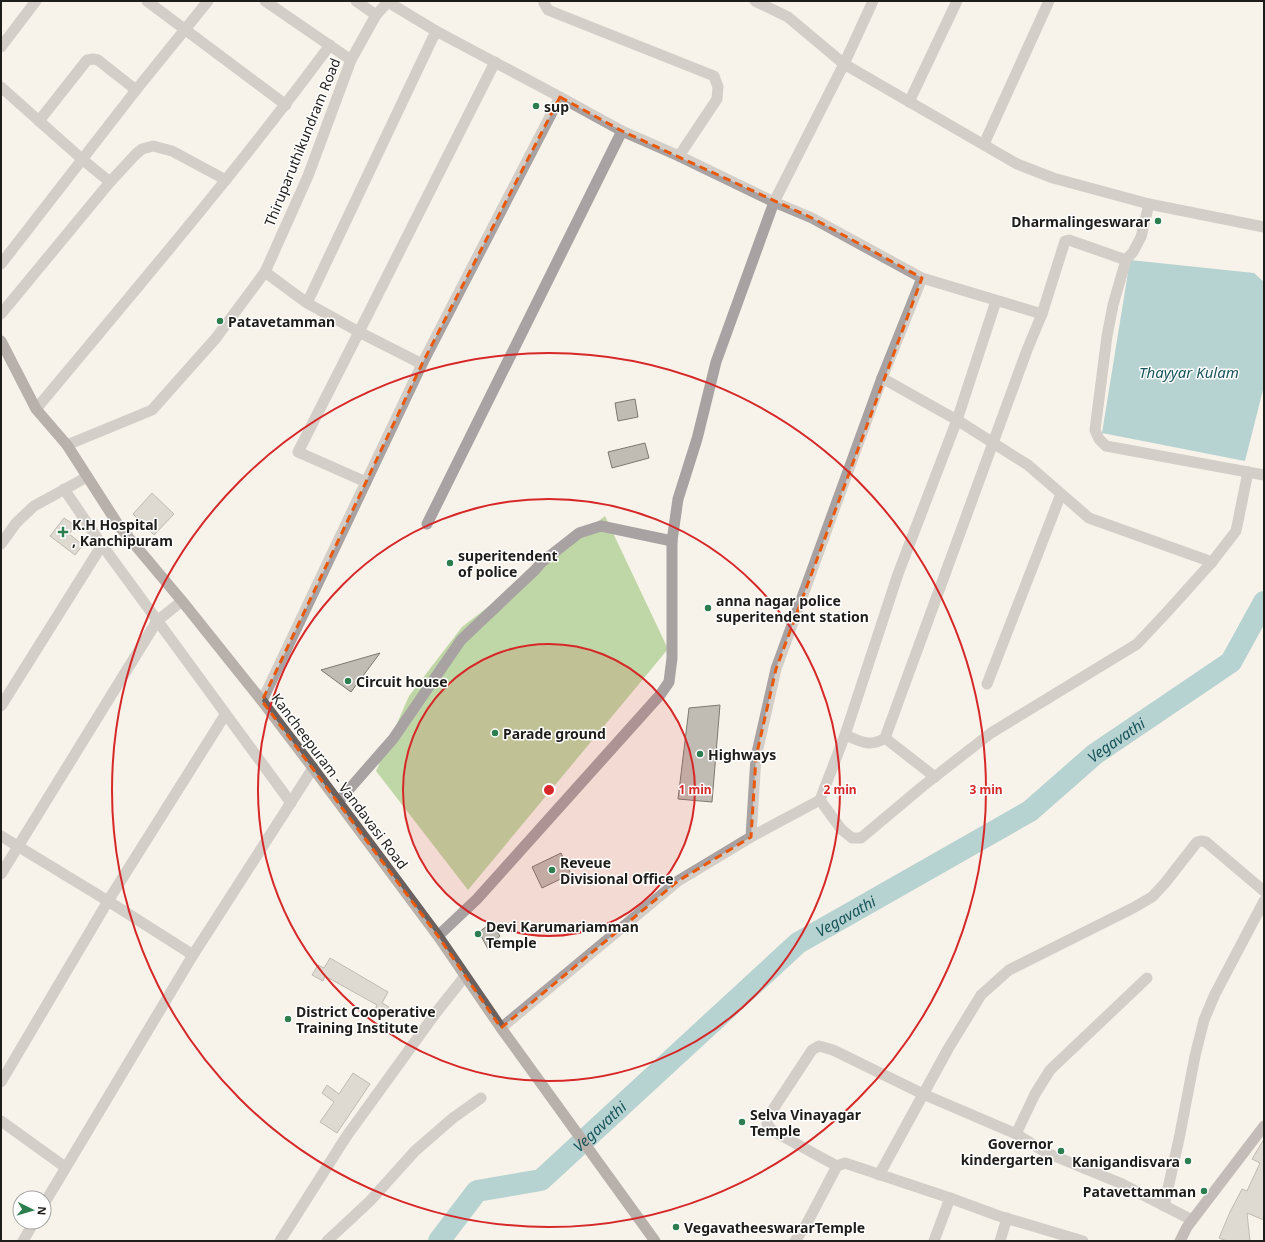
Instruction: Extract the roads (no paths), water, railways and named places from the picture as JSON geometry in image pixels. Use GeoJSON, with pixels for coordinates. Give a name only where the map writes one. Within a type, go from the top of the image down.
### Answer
{"type":"FeatureCollection","features":[{"type":"Feature","properties":{"kind":"main road","name":"Kancheepuram - Vandavasi Road"},"geometry":{"type":"LineString","coordinates":[[1,340],[36,409],[67,444],[119,526],[182,601],[313,768],[438,936],[501,1028],[655,1241]]}},
{"type":"Feature","properties":{"kind":"main road"},"geometry":{"type":"LineString","coordinates":[[1180,1241],[1192,1220],[1264,1126]]}},
{"type":"Feature","properties":{"kind":"street"},"geometry":{"type":"LineString","coordinates":[[2,42],[36,1]]}},
{"type":"Feature","properties":{"kind":"street"},"geometry":{"type":"LineString","coordinates":[[147,1],[286,105]]}},
{"type":"Feature","properties":{"kind":"street"},"geometry":{"type":"LineString","coordinates":[[1,264],[136,90],[208,1]]}},
{"type":"Feature","properties":{"kind":"street"},"geometry":{"type":"LineString","coordinates":[[265,1],[351,60]]}},
{"type":"Feature","properties":{"kind":"street"},"geometry":{"type":"LineString","coordinates":[[356,1],[376,15]]}},
{"type":"Feature","properties":{"kind":"street"},"geometry":{"type":"LineString","coordinates":[[544,1],[548,10],[714,76],[718,87],[717,99],[679,156]]}},
{"type":"Feature","properties":{"kind":"street"},"geometry":{"type":"LineString","coordinates":[[755,1],[788,17],[844,64],[1018,164],[1053,178],[1149,204],[1264,227]]}},
{"type":"Feature","properties":{"kind":"street"},"geometry":{"type":"LineString","coordinates":[[438,936],[477,899],[660,695],[669,682],[672,658],[672,541],[678,499],[698,439],[716,362],[774,202],[844,64],[873,1]]}},
{"type":"Feature","properties":{"kind":"street"},"geometry":{"type":"LineString","coordinates":[[909,102],[957,1]]}},
{"type":"Feature","properties":{"kind":"street"},"geometry":{"type":"LineString","coordinates":[[984,144],[1049,1]]}},
{"type":"Feature","properties":{"kind":"street"},"geometry":{"type":"LineString","coordinates":[[389,2],[436,32],[495,62],[622,131],[679,156],[774,202],[812,218],[922,278],[1042,314]]}},
{"type":"Feature","properties":{"kind":"street","name":"Thiruparuthikundram Road"},"geometry":{"type":"LineString","coordinates":[[67,444],[152,410],[216,338],[265,272],[308,176],[351,60],[376,15],[389,2]]}},
{"type":"Feature","properties":{"kind":"street"},"geometry":{"type":"LineString","coordinates":[[307,303],[436,32]]}},
{"type":"Feature","properties":{"kind":"street"},"geometry":{"type":"LineString","coordinates":[[36,409],[226,180],[286,105],[330,45]]}},
{"type":"Feature","properties":{"kind":"street"},"geometry":{"type":"LineString","coordinates":[[39,121],[87,60],[93,58],[98,60],[136,90]]}},
{"type":"Feature","properties":{"kind":"street"},"geometry":{"type":"LineString","coordinates":[[366,482],[298,452],[495,62]]}},
{"type":"Feature","properties":{"kind":"street"},"geometry":{"type":"LineString","coordinates":[[1,87],[82,160],[110,182]]}},
{"type":"Feature","properties":{"kind":"street"},"geometry":{"type":"LineString","coordinates":[[262,702],[422,364],[560,97]]}},
{"type":"Feature","properties":{"kind":"street"},"geometry":{"type":"LineString","coordinates":[[427,524],[622,131]]}},
{"type":"Feature","properties":{"kind":"street"},"geometry":{"type":"LineString","coordinates":[[1,314],[110,182],[142,149],[153,146],[172,151],[226,180]]}},
{"type":"Feature","properties":{"kind":"street"},"geometry":{"type":"LineString","coordinates":[[1149,204],[1141,237],[1133,252],[1126,260],[1113,305],[1107,336],[1095,430],[1099,439],[1106,446],[1264,474]]}},
{"type":"Feature","properties":{"kind":"street"},"geometry":{"type":"LineString","coordinates":[[845,735],[867,744],[878,742],[885,738],[1042,314],[1065,241],[1070,240],[1126,260]]}},
{"type":"Feature","properties":{"kind":"street"},"geometry":{"type":"LineString","coordinates":[[265,272],[307,303],[359,332],[422,364]]}},
{"type":"Feature","properties":{"kind":"street"},"geometry":{"type":"LineString","coordinates":[[751,836],[756,757],[776,669],[882,378],[922,278]]}},
{"type":"Feature","properties":{"kind":"street"},"geometry":{"type":"LineString","coordinates":[[501,1028],[678,881],[751,836],[820,800],[845,735],[898,574],[957,420],[996,301]]}},
{"type":"Feature","properties":{"kind":"street"},"geometry":{"type":"LineString","coordinates":[[882,378],[957,420],[1028,465],[1089,518],[1212,562]]}},
{"type":"Feature","properties":{"kind":"street"},"geometry":{"type":"LineString","coordinates":[[820,800],[841,829],[852,838],[861,838],[934,777],[991,733],[1137,644],[1212,562],[1236,531],[1248,472]]}},
{"type":"Feature","properties":{"kind":"street"},"geometry":{"type":"LineString","coordinates":[[1,544],[16,523],[34,506],[87,477]]}},
{"type":"Feature","properties":{"kind":"street"},"geometry":{"type":"LineString","coordinates":[[64,489],[102,545],[225,715],[243,737],[291,803]]}},
{"type":"Feature","properties":{"kind":"street"},"geometry":{"type":"LineString","coordinates":[[987,684],[1061,494]]}},
{"type":"Feature","properties":{"kind":"street"},"geometry":{"type":"LineString","coordinates":[[338,802],[393,739],[461,640],[542,562],[579,533],[601,526],[672,541]]}},
{"type":"Feature","properties":{"kind":"street"},"geometry":{"type":"LineString","coordinates":[[1,706],[102,545]]}},
{"type":"Feature","properties":{"kind":"street"},"geometry":{"type":"LineString","coordinates":[[1,874],[157,621],[182,601]]}},
{"type":"Feature","properties":{"kind":"street"},"geometry":{"type":"LineString","coordinates":[[1,1082],[108,901],[225,715]]}},
{"type":"Feature","properties":{"kind":"street"},"geometry":{"type":"LineString","coordinates":[[885,738],[934,777]]}},
{"type":"Feature","properties":{"kind":"street"},"geometry":{"type":"LineString","coordinates":[[52,1190],[193,955],[313,768]]}},
{"type":"Feature","properties":{"kind":"street"},"geometry":{"type":"LineString","coordinates":[[1,836],[18,845],[193,955]]}},
{"type":"Feature","properties":{"kind":"street"},"geometry":{"type":"LineString","coordinates":[[879,1174],[948,1049],[981,995],[1009,970],[1152,897],[1166,882],[1197,842],[1200,841],[1206,842],[1264,891]]}},
{"type":"Feature","properties":{"kind":"street"},"geometry":{"type":"LineString","coordinates":[[1164,1206],[1195,1056],[1204,1020],[1215,994],[1264,901]]}},
{"type":"Feature","properties":{"kind":"street"},"geometry":{"type":"LineString","coordinates":[[280,1241],[346,1137],[435,1014],[465,976]]}},
{"type":"Feature","properties":{"kind":"street"},"geometry":{"type":"LineString","coordinates":[[1016,1134],[1035,1094],[1050,1070],[1147,978]]}},
{"type":"Feature","properties":{"kind":"street"},"geometry":{"type":"LineString","coordinates":[[838,1166],[772,1131],[767,1124],[768,1117],[812,1050],[819,1046],[833,1050],[923,1094],[1016,1134],[1047,1153],[1120,1183],[1192,1220]]}},
{"type":"Feature","properties":{"kind":"street"},"geometry":{"type":"LineString","coordinates":[[327,1241],[370,1201],[414,1151],[453,1118],[481,1098]]}},
{"type":"Feature","properties":{"kind":"street"},"geometry":{"type":"LineString","coordinates":[[1,1121],[65,1167]]}},
{"type":"Feature","properties":{"kind":"street"},"geometry":{"type":"LineString","coordinates":[[795,1241],[806,1225],[838,1166],[845,1163],[1007,1218],[1083,1241]]}},
{"type":"Feature","properties":{"kind":"street"},"geometry":{"type":"LineString","coordinates":[[934,1241],[950,1198]]}},
{"type":"Feature","properties":{"kind":"street"},"geometry":{"type":"LineString","coordinates":[[1000,1241],[1007,1218]]}},
{"type":"Feature","properties":{"kind":"street"},"geometry":{"type":"LineString","coordinates":[[23,1241],[29,1230]]}},
{"type":"Feature","properties":{"kind":"water","name":"Thayyar Kulam"},"geometry":{"type":"Polygon","coordinates":[[[1130,260],[1254,273],[1264,282],[1264,386],[1245,461],[1102,433],[1130,260]]]}},
{"type":"Feature","properties":{"kind":"waterway","name":"Vegavathi"},"geometry":{"type":"LineString","coordinates":[[439,1241],[477,1191],[541,1180],[798,943],[1030,811],[1095,754],[1231,662],[1264,602]]}},
{"type":"Feature","properties":{"kind":"place","name":"sup"},"geometry":{"type":"Point","coordinates":[536,106]}},
{"type":"Feature","properties":{"kind":"place","name":"Dharmalingeswarar"},"geometry":{"type":"Point","coordinates":[1158,221]}},
{"type":"Feature","properties":{"kind":"place","name":"Patavetamman"},"geometry":{"type":"Point","coordinates":[220,321]}},
{"type":"Feature","properties":{"kind":"place","name":"K.H Hospital , Kanchipuram"},"geometry":{"type":"Point","coordinates":[63,532]}},
{"type":"Feature","properties":{"kind":"place","name":"superitendent of police"},"geometry":{"type":"Point","coordinates":[450,563]}},
{"type":"Feature","properties":{"kind":"place","name":"anna nagar police superitendent station"},"geometry":{"type":"Point","coordinates":[708,608]}},
{"type":"Feature","properties":{"kind":"place","name":"Circuit house"},"geometry":{"type":"Point","coordinates":[348,681]}},
{"type":"Feature","properties":{"kind":"place","name":"Parade ground"},"geometry":{"type":"Point","coordinates":[495,733]}},
{"type":"Feature","properties":{"kind":"place","name":"Highways"},"geometry":{"type":"Point","coordinates":[700,754]}},
{"type":"Feature","properties":{"kind":"place","name":"Reveue Divisional Office"},"geometry":{"type":"Point","coordinates":[552,870]}},
{"type":"Feature","properties":{"kind":"place","name":"Devi Karumariamman Temple"},"geometry":{"type":"Point","coordinates":[478,934]}},
{"type":"Feature","properties":{"kind":"place","name":"District Cooperative Training Institute"},"geometry":{"type":"Point","coordinates":[288,1019]}},
{"type":"Feature","properties":{"kind":"place","name":"Selva Vinayagar Temple"},"geometry":{"type":"Point","coordinates":[742,1122]}},
{"type":"Feature","properties":{"kind":"place","name":"Governor kindergarten"},"geometry":{"type":"Point","coordinates":[1061,1151]}},
{"type":"Feature","properties":{"kind":"place","name":"Kanigandisvara"},"geometry":{"type":"Point","coordinates":[1188,1161]}},
{"type":"Feature","properties":{"kind":"place","name":"Patavettamman"},"geometry":{"type":"Point","coordinates":[1204,1191]}},
{"type":"Feature","properties":{"kind":"place","name":"VegavatheeswararTemple"},"geometry":{"type":"Point","coordinates":[676,1227]}}]}
